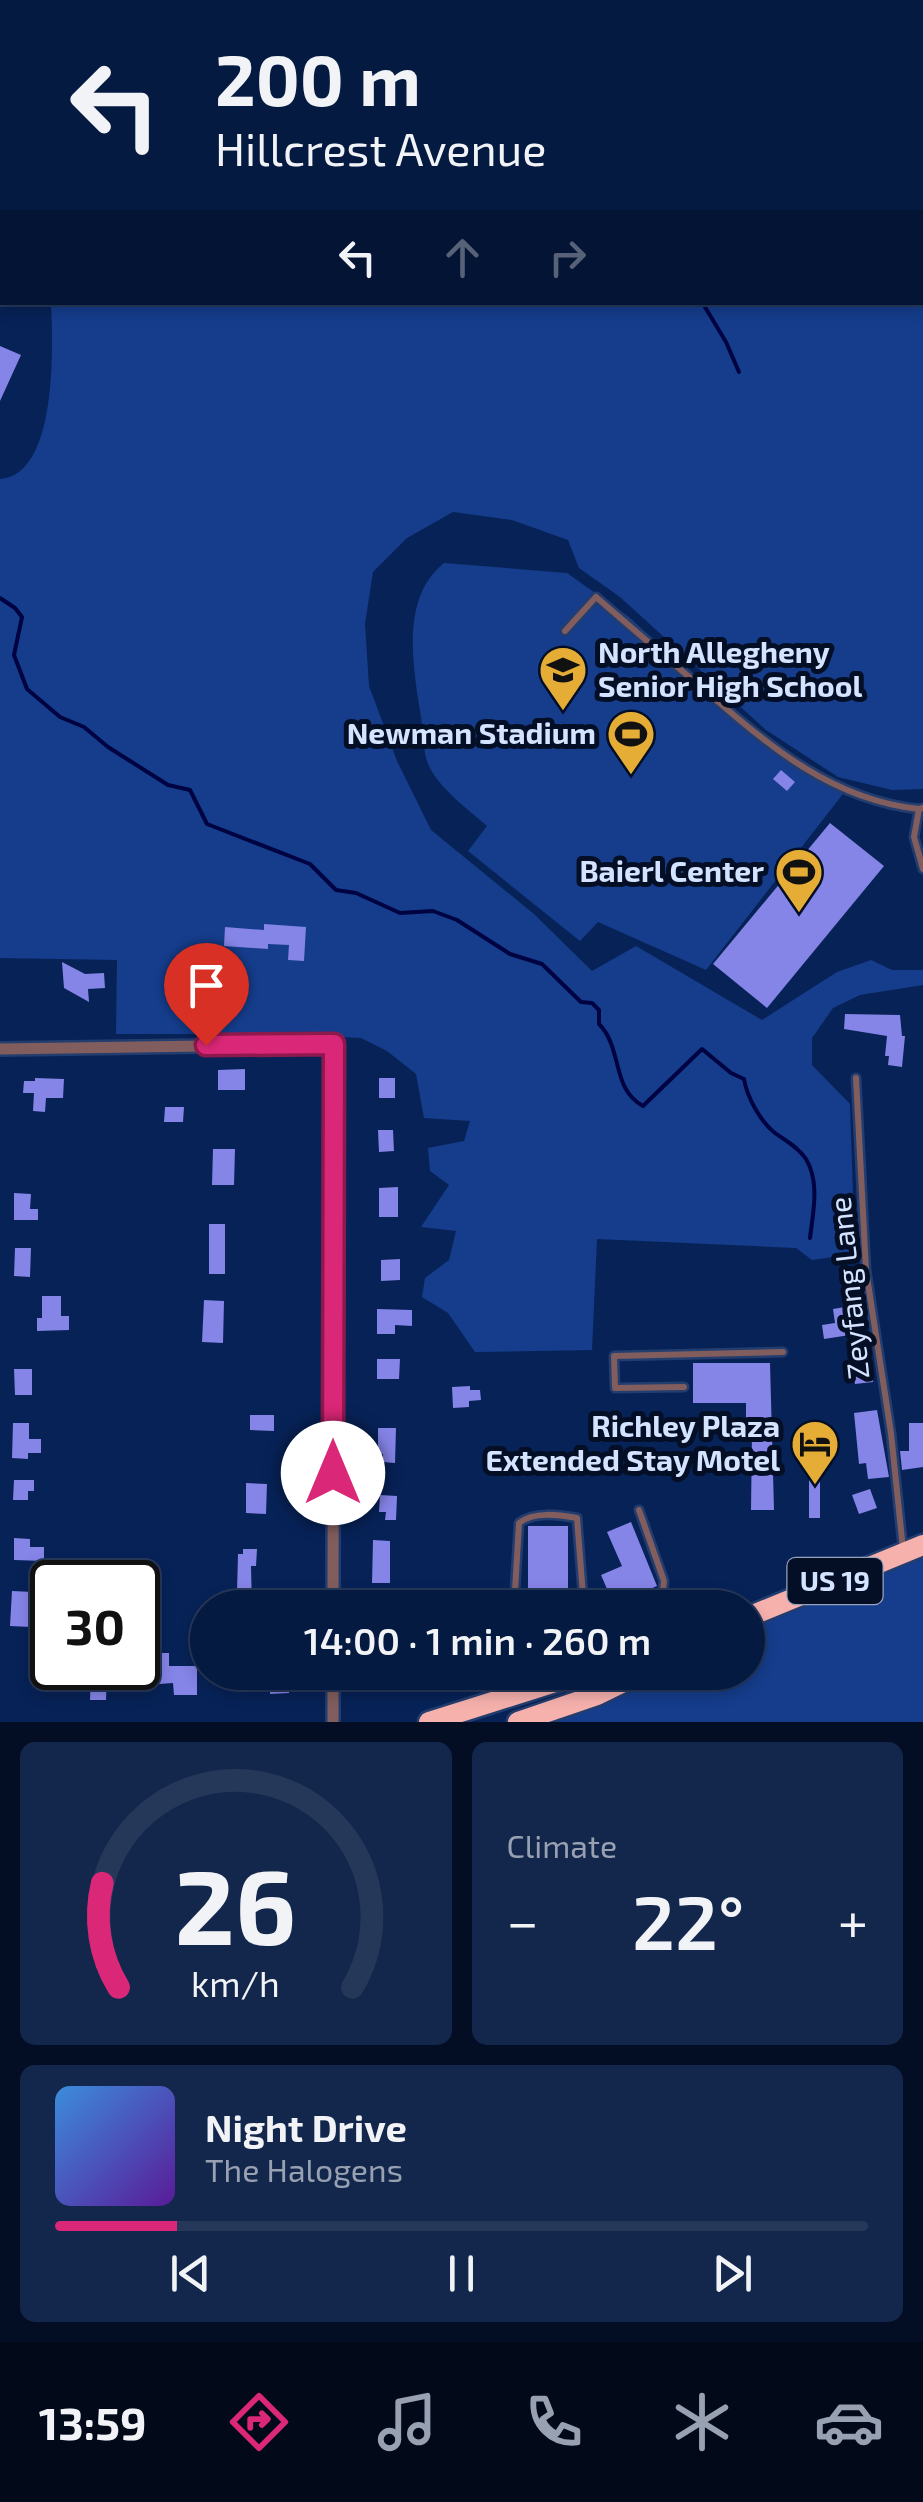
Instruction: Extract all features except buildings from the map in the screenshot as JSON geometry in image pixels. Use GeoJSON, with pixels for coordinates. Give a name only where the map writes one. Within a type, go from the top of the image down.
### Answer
{"type":"FeatureCollection","features":[{"type":"Feature","properties":{"kind":"highway","name":"US 19"},"geometry":{"type":"LineString","coordinates":[[765,1611],[913,1549]]}},
{"type":"Feature","properties":{"kind":"highway"},"geometry":{"type":"LineString","coordinates":[[429,1722],[519,1690]]}},
{"type":"Feature","properties":{"kind":"highway"},"geometry":{"type":"LineString","coordinates":[[518,1722],[606,1690]]}},
{"type":"Feature","properties":{"kind":"street"},"geometry":{"type":"LineString","coordinates":[[0,1049],[334,1044],[333,1590]]}},
{"type":"Feature","properties":{"kind":"street"},"geometry":{"type":"LineString","coordinates":[[333,1690],[333,1722]]}},
{"type":"Feature","properties":{"kind":"lane"},"geometry":{"type":"LineString","coordinates":[[564,632],[596,597],[768,746],[808,773],[892,806],[921,809],[914,837],[923,869]]}},
{"type":"Feature","properties":{"kind":"lane","name":"Zeyfang Lane"},"geometry":{"type":"LineString","coordinates":[[856,1078],[866,1270],[913,1549]]}},
{"type":"Feature","properties":{"kind":"lane"},"geometry":{"type":"LineString","coordinates":[[684,1387],[615,1388],[614,1356],[783,1352]]}},
{"type":"Feature","properties":{"kind":"lane"},"geometry":{"type":"LineString","coordinates":[[638,1510],[664,1581],[663,1590]]}},
{"type":"Feature","properties":{"kind":"lane"},"geometry":{"type":"LineString","coordinates":[[515,1590],[520,1523],[528,1516],[577,1518],[583,1590]]}},
{"type":"Feature","properties":{"kind":"shaded area"},"geometry":{"type":"Polygon","coordinates":[[[51,305],[923,305],[923,789],[892,790],[838,777],[766,730],[620,597],[579,568],[568,540],[512,520],[453,512],[407,538],[373,572],[365,624],[369,686],[397,761],[431,830],[534,914],[592,971],[636,946],[762,1020],[837,972],[871,960],[892,970],[923,970],[923,985],[860,995],[833,1008],[812,1038],[812,1065],[850,1104],[855,1254],[812,1260],[796,1248],[597,1239],[592,1350],[475,1352],[448,1313],[422,1297],[425,1278],[449,1260],[456,1231],[421,1227],[449,1185],[430,1171],[428,1148],[464,1141],[470,1121],[424,1118],[416,1074],[387,1051],[361,1038],[116,1034],[117,960],[0,958],[0,479],[19,472],[33,456],[48,405],[51,305]]]}},
{"type":"Feature","properties":{"kind":"shaded area","name":"Newman Stadium"},"geometry":{"type":"Polygon","coordinates":[[[444,563],[567,573],[629,617],[768,745],[846,790],[706,970],[598,922],[580,941],[468,851],[487,826],[446,790],[428,764],[413,656],[415,614],[421,595],[444,563]]]}},
{"type":"Feature","properties":{"kind":"shaded area"},"geometry":{"type":"Polygon","coordinates":[[[923,1545],[923,1722],[518,1722],[600,1690],[765,1690],[765,1610],[923,1545]]]}},
{"type":"Feature","properties":{"kind":"waterway"},"geometry":{"type":"LineString","coordinates":[[704,305],[739,372]]}},
{"type":"Feature","properties":{"kind":"waterway"},"geometry":{"type":"LineString","coordinates":[[0,598],[22,617],[14,655],[27,689],[60,717],[84,727],[168,785],[190,790],[207,824],[310,864],[336,890],[356,893],[400,913],[433,911],[457,920],[510,954],[542,964],[581,1002],[592,1003],[599,1010],[599,1024],[612,1045],[621,1079],[633,1099],[643,1106],[702,1049],[744,1079],[764,1122],[799,1151],[810,1168],[814,1198],[810,1238]]}},
{"type":"Feature","properties":{"kind":"place","name":"North Allegheny Senior High School"},"geometry":{"type":"Point","coordinates":[563,712]}},
{"type":"Feature","properties":{"kind":"place","name":"Newman Stadium"},"geometry":{"type":"Point","coordinates":[631,776]}},
{"type":"Feature","properties":{"kind":"place","name":"Baierl Center"},"geometry":{"type":"Point","coordinates":[799,914]}},
{"type":"Feature","properties":{"kind":"place","name":"Richley Plaza Extended Stay Motel"},"geometry":{"type":"Point","coordinates":[815,1486]}},
{"type":"Feature","properties":{"kind":"route"},"geometry":{"type":"LineString","coordinates":[[206,1045],[334,1044],[333,1473]]}}]}
